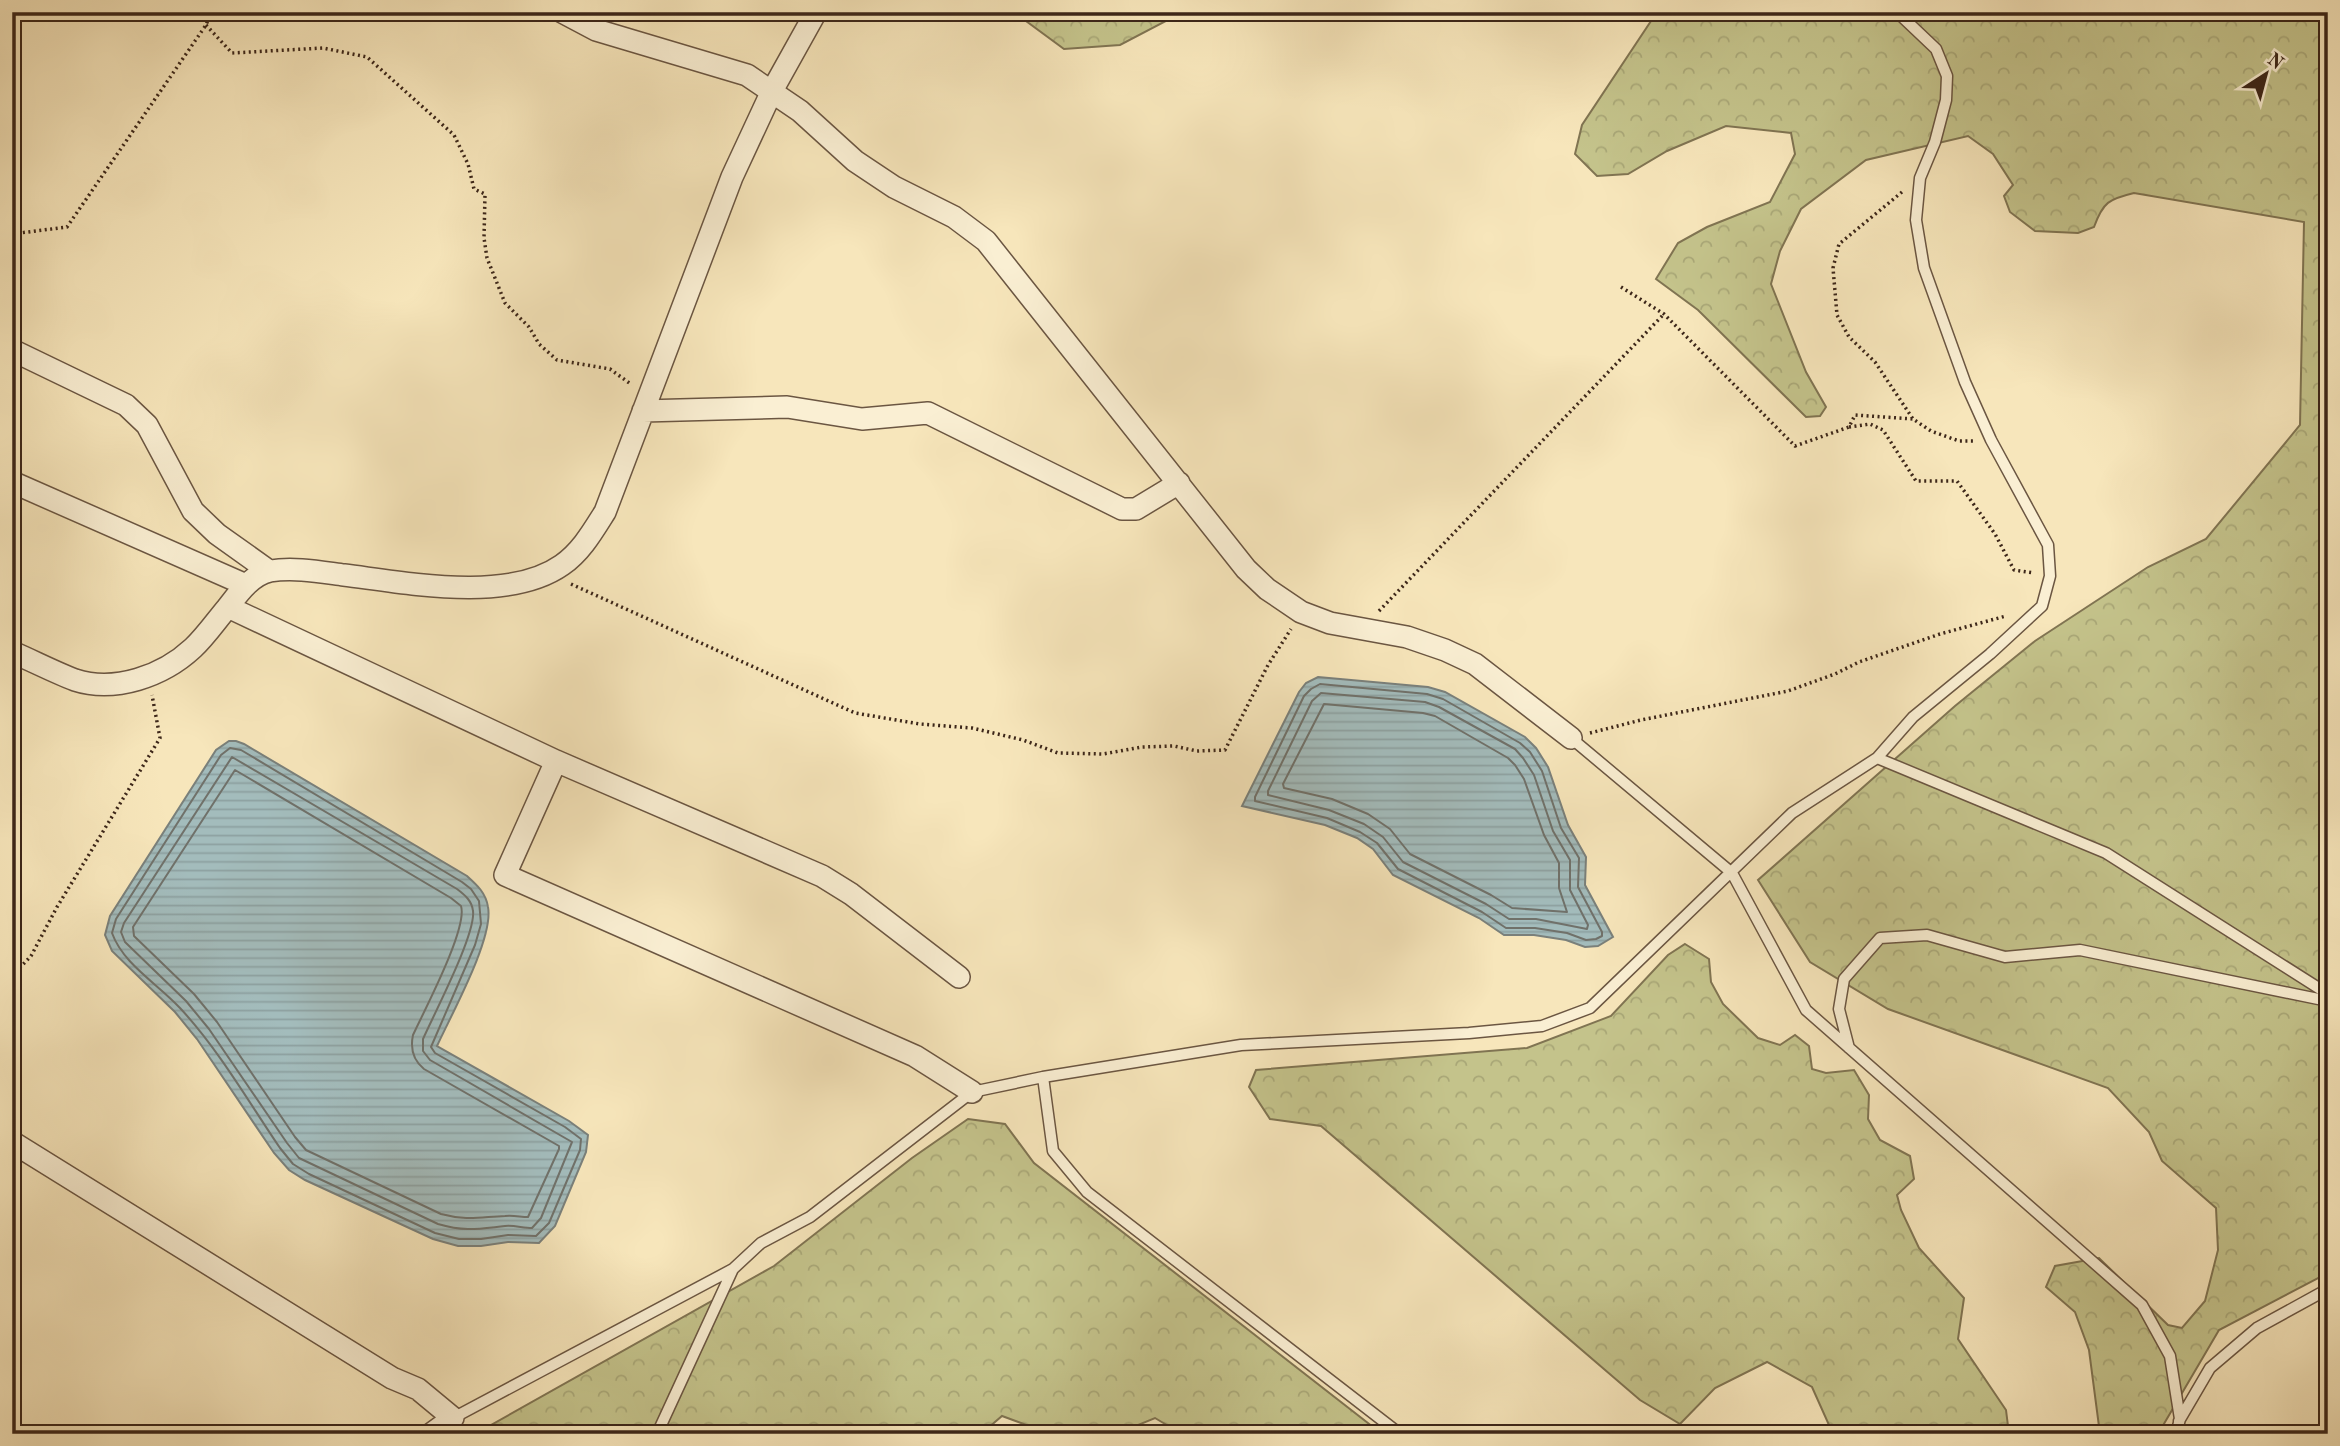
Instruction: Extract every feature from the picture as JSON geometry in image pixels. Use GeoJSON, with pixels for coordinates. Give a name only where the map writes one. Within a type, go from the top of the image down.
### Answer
{"type":"FeatureCollection","features":[{"type":"Feature","properties":{"kind":"street"},"geometry":{"type":"LineString","coordinates":[[562,12],[596,30],[747,75],[800,111],[855,161],[894,187],[954,217],[986,242],[1246,569],[1267,589],[1301,612],[1330,623],[1407,637],[1475,664],[1571,738]]}},
{"type":"Feature","properties":{"kind":"street"},"geometry":{"type":"LineString","coordinates":[[12,652],[77,680],[106,685],[130,682],[175,662],[193,648],[246,585],[269,571],[306,570],[470,588],[510,586],[548,574],[572,556],[600,520],[732,177],[772,92],[816,12]]}},
{"type":"Feature","properties":{"kind":"street"},"geometry":{"type":"LineString","coordinates":[[12,350],[127,405],[147,425],[193,511],[217,534],[269,571]]}},
{"type":"Feature","properties":{"kind":"street"},"geometry":{"type":"LineString","coordinates":[[646,404],[788,407],[862,419],[928,413],[1122,509],[1136,509],[1179,483]]}},
{"type":"Feature","properties":{"kind":"street"},"geometry":{"type":"LineString","coordinates":[[12,482],[246,585]]}},
{"type":"Feature","properties":{"kind":"street"},"geometry":{"type":"LineString","coordinates":[[228,607],[556,761],[822,876],[850,894],[959,977]]}},
{"type":"Feature","properties":{"kind":"street"},"geometry":{"type":"LineString","coordinates":[[556,761],[505,875],[915,1056],[972,1092]]}},
{"type":"Feature","properties":{"kind":"street"},"geometry":{"type":"LineString","coordinates":[[12,1142],[392,1378],[418,1389],[453,1419],[430,1434]]}},
{"type":"Feature","properties":{"kind":"lane"},"geometry":{"type":"LineString","coordinates":[[453,1419],[733,1269],[761,1243],[810,1217],[972,1092],[1043,1077],[1241,1045],[1469,1033],[1542,1026],[1590,1008],[1792,813],[1877,758],[1913,717],[1990,654],[2042,606],[2050,576],[2048,545],[1991,440],[1965,382],[1924,268],[1916,220],[1920,178],[1935,142],[1946,100],[1947,76],[1936,49],[1897,12]]}},
{"type":"Feature","properties":{"kind":"lane"},"geometry":{"type":"LineString","coordinates":[[1571,738],[1732,873],[1806,1010],[2142,1305],[2169,1356],[2180,1419],[2176,1434]]}},
{"type":"Feature","properties":{"kind":"lane"},"geometry":{"type":"LineString","coordinates":[[1877,758],[2106,853],[2328,994]]}},
{"type":"Feature","properties":{"kind":"lane"},"geometry":{"type":"LineString","coordinates":[[1849,1048],[1839,1009],[1844,979],[1880,938],[1927,935],[2005,957],[2080,950],[2328,1001]]}},
{"type":"Feature","properties":{"kind":"lane"},"geometry":{"type":"LineString","coordinates":[[1043,1077],[1053,1150],[1087,1192],[1400,1434]]}},
{"type":"Feature","properties":{"kind":"lane"},"geometry":{"type":"LineString","coordinates":[[657,1434],[733,1269]]}},
{"type":"Feature","properties":{"kind":"lane"},"geometry":{"type":"LineString","coordinates":[[2171,1434],[2210,1368],[2257,1328],[2328,1289]]}},
{"type":"Feature","properties":{"kind":"path"},"geometry":{"type":"LineString","coordinates":[[12,234],[66,227],[206,25],[211,12]]}},
{"type":"Feature","properties":{"kind":"path"},"geometry":{"type":"LineString","coordinates":[[206,25],[232,52],[323,48],[368,57],[454,135],[468,164],[474,189],[485,194],[484,238],[487,258],[505,303],[529,327],[539,344],[557,359],[610,369],[646,404]]}},
{"type":"Feature","properties":{"kind":"path"},"geometry":{"type":"LineString","coordinates":[[1920,178],[1839,244],[1833,268],[1837,315],[1849,337],[1875,362],[1913,419],[1931,432],[1959,441],[1991,440]]}},
{"type":"Feature","properties":{"kind":"path"},"geometry":{"type":"LineString","coordinates":[[1621,287],[1664,314],[1795,446],[1849,427],[1870,424],[1883,430],[1916,481],[1957,481],[1996,534],[2014,570],[2050,576]]}},
{"type":"Feature","properties":{"kind":"path"},"geometry":{"type":"LineString","coordinates":[[1363,628],[1664,314]]}},
{"type":"Feature","properties":{"kind":"path"},"geometry":{"type":"LineString","coordinates":[[1849,427],[1855,415],[1913,419]]}},
{"type":"Feature","properties":{"kind":"path"},"geometry":{"type":"LineString","coordinates":[[548,574],[855,713],[919,724],[972,728],[1023,740],[1058,753],[1103,754],[1142,747],[1224,750],[1268,665],[1301,612]]}},
{"type":"Feature","properties":{"kind":"path"},"geometry":{"type":"LineString","coordinates":[[1571,738],[1641,720],[1788,691],[1860,662],[1940,635],[2042,606]]}},
{"type":"Feature","properties":{"kind":"path"},"geometry":{"type":"LineString","coordinates":[[12,976],[31,956],[57,907],[160,738],[148,676]]}},
{"type":"Feature","properties":{"kind":"green space"},"geometry":{"type":"Polygon","coordinates":[[[1019,12],[1175,12],[1166,21],[1120,45],[1064,49],[1026,21],[1019,12]]]}},
{"type":"Feature","properties":{"kind":"green space"},"geometry":{"type":"Polygon","coordinates":[[[1657,12],[2328,12],[2328,1273],[2219,1330],[2158,1434],[2100,1434],[2089,1350],[2075,1312],[2046,1287],[2055,1266],[2099,1258],[2168,1325],[2182,1328],[2205,1301],[2218,1250],[2216,1208],[2162,1161],[2149,1132],[2108,1088],[1888,1009],[1810,962],[1758,880],[1955,706],[2035,641],[2148,567],[2206,539],[2300,425],[2304,222],[2134,193],[2108,203],[2094,227],[2078,233],[2035,231],[2010,212],[2004,196],[2013,185],[1993,154],[1968,136],[1866,160],[1801,209],[1780,251],[1771,284],[1806,372],[1826,407],[1820,416],[1806,417],[1698,310],[1656,279],[1678,243],[1707,227],[1770,202],[1795,154],[1791,133],[1726,126],[1667,151],[1628,174],[1597,176],[1575,154],[1582,125],[1657,12]]]}},
{"type":"Feature","properties":{"kind":"green space"},"geometry":{"type":"Polygon","coordinates":[[[1685,944],[1709,959],[1711,982],[1723,1004],[1758,1038],[1780,1045],[1795,1035],[1809,1046],[1812,1069],[1826,1073],[1854,1070],[1869,1095],[1868,1119],[1880,1140],[1910,1156],[1914,1179],[1897,1195],[1901,1210],[1919,1248],[1964,1298],[1958,1339],[2006,1410],[2009,1434],[1833,1434],[1812,1387],[1767,1362],[1715,1388],[1680,1424],[1640,1400],[1321,1126],[1270,1119],[1249,1087],[1256,1070],[1527,1048],[1611,1016],[1668,955],[1685,944]]]}},
{"type":"Feature","properties":{"kind":"green space"},"geometry":{"type":"Polygon","coordinates":[[[968,1119],[1005,1124],[1034,1163],[1382,1434],[1182,1434],[1155,1418],[1116,1434],[1044,1434],[1040,1430],[1002,1416],[981,1434],[475,1434],[774,1266],[912,1158],[968,1119]]]}},
{"type":"Feature","properties":{"kind":"water"},"geometry":{"type":"Polygon","coordinates":[[[1318,677],[1428,687],[1445,692],[1525,737],[1548,767],[1568,825],[1586,857],[1585,885],[1613,937],[1598,946],[1585,947],[1566,940],[1534,935],[1504,935],[1479,918],[1393,875],[1373,849],[1357,838],[1325,825],[1242,806],[1299,692],[1306,683],[1318,677]]]}},
{"type":"Feature","properties":{"kind":"water"},"geometry":{"type":"Polygon","coordinates":[[[229,741],[244,744],[467,876],[483,893],[488,907],[485,937],[437,1046],[569,1121],[588,1135],[586,1152],[555,1226],[539,1243],[508,1242],[458,1246],[433,1239],[305,1180],[289,1170],[274,1153],[197,1039],[175,1012],[112,951],[105,935],[110,916],[216,750],[229,741]]]}}]}
